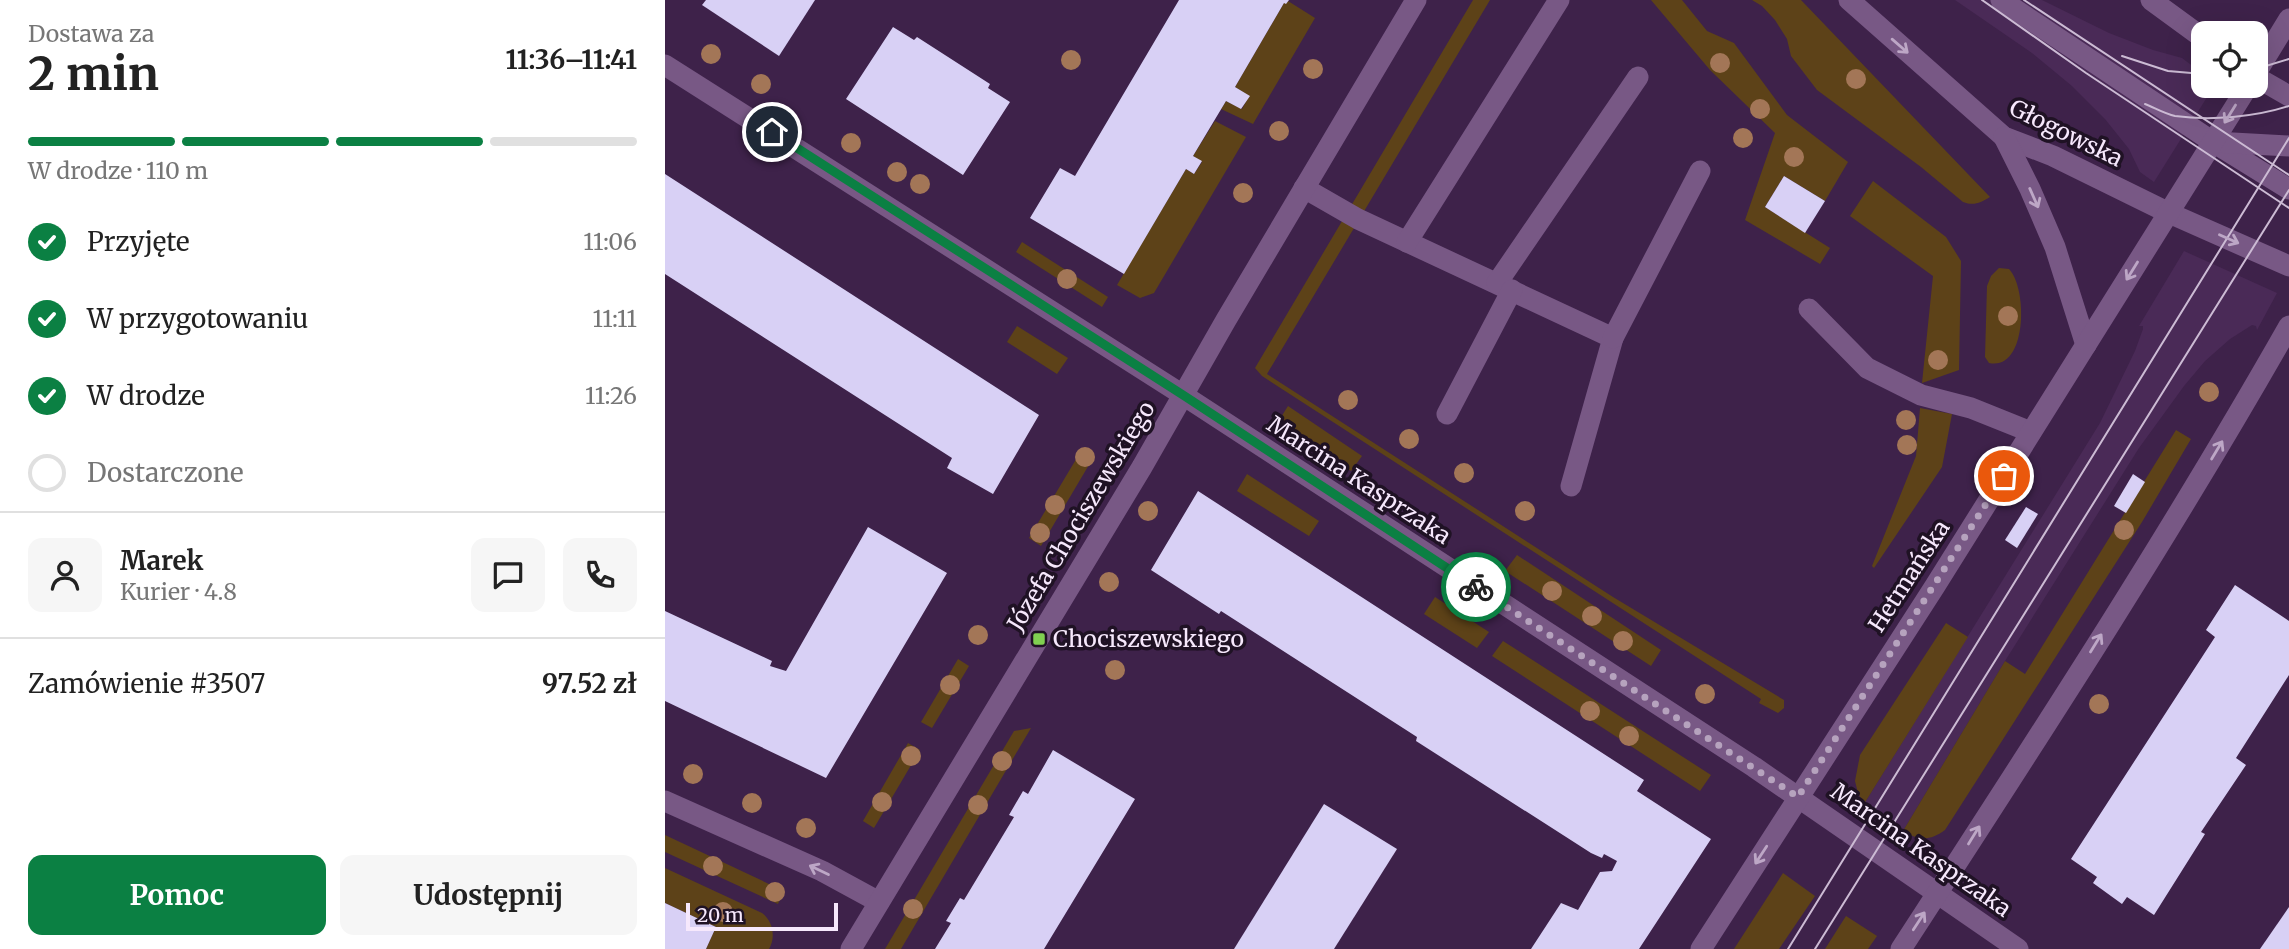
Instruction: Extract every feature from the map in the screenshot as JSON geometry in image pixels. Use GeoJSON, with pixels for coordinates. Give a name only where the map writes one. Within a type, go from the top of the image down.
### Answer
{"type":"FeatureCollection","features":[{"type":"Feature","properties":{"kind":"street","name":"Józefa Chociszewskiego"},"geometry":{"type":"LineString","coordinates":[[851,949],[1066,594],[1416,0]]}},
{"type":"Feature","properties":{"kind":"street"},"geometry":{"type":"LineString","coordinates":[[1407,242],[1559,0]]}},
{"type":"Feature","properties":{"kind":"street","name":"Głogowska"},"geometry":{"type":"LineString","coordinates":[[1849,0],[2004,137],[2053,156],[2169,213],[2289,266]]}},
{"type":"Feature","properties":{"kind":"street"},"geometry":{"type":"LineString","coordinates":[[2001,0],[2289,190]]}},
{"type":"Feature","properties":{"kind":"street"},"geometry":{"type":"LineString","coordinates":[[2151,0],[2191,29]]}},
{"type":"Feature","properties":{"kind":"street"},"geometry":{"type":"LineString","coordinates":[[2268,55],[2289,19]]}},
{"type":"Feature","properties":{"kind":"street","name":"Marcina Kasprzaka"},"geometry":{"type":"LineString","coordinates":[[665,65],[1183,395],[1798,797],[2018,949]]}},
{"type":"Feature","properties":{"kind":"street"},"geometry":{"type":"LineString","coordinates":[[1447,414],[1504,287],[1638,76]]}},
{"type":"Feature","properties":{"kind":"street"},"geometry":{"type":"LineString","coordinates":[[2268,83],[2289,96]]}},
{"type":"Feature","properties":{"kind":"street","name":"Hetmańska"},"geometry":{"type":"LineString","coordinates":[[1701,949],[1935,586],[2240,98]]}},
{"type":"Feature","properties":{"kind":"street"},"geometry":{"type":"LineString","coordinates":[[2004,137],[2055,247],[2086,345]]}},
{"type":"Feature","properties":{"kind":"street"},"geometry":{"type":"LineString","coordinates":[[2213,142],[2289,146]]}},
{"type":"Feature","properties":{"kind":"street"},"geometry":{"type":"LineString","coordinates":[[1571,486],[1613,338],[1700,171]]}},
{"type":"Feature","properties":{"kind":"street"},"geometry":{"type":"LineString","coordinates":[[1304,188],[1358,219],[1613,338]]}},
{"type":"Feature","properties":{"kind":"street"},"geometry":{"type":"LineString","coordinates":[[1809,309],[1867,368],[1921,395],[1971,408],[2031,432]]}},
{"type":"Feature","properties":{"kind":"street"},"geometry":{"type":"LineString","coordinates":[[1901,949],[2194,488],[2289,326]]}},
{"type":"Feature","properties":{"kind":"street"},"geometry":{"type":"LineString","coordinates":[[665,801],[823,871],[879,902]]}},
{"type":"Feature","properties":{"kind":"shaded area"},"geometry":{"type":"Polygon","coordinates":[[[1473,0],[1490,0],[1267,374],[1613,597],[1784,700],[1784,708],[1778,713],[1759,703],[1761,699],[1262,376],[1255,368],[1473,0]]]}},
{"type":"Feature","properties":{"kind":"shaded area"},"geometry":{"type":"Polygon","coordinates":[[[1651,0],[1682,0],[1707,31],[1734,43],[1787,115],[1848,162],[1825,201],[1784,176],[1765,207],[1830,248],[1820,264],[1745,220],[1775,133],[1710,70],[1651,0]]]}},
{"type":"Feature","properties":{"kind":"shaded area"},"geometry":{"type":"Polygon","coordinates":[[[1752,0],[1801,0],[1990,197],[1977,203],[1963,202],[1921,167],[1817,90],[1791,56],[1787,39],[1775,20],[1752,0]]]}},
{"type":"Feature","properties":{"kind":"shaded area"},"geometry":{"type":"Polygon","coordinates":[[[1955,0],[2042,0],[2109,33],[2182,58],[2191,65],[2191,98],[2206,98],[2154,182],[2140,172],[2129,149],[2105,119],[2072,86],[2032,53],[1955,0]]]}},
{"type":"Feature","properties":{"kind":"shaded area"},"geometry":{"type":"Polygon","coordinates":[[[1288,1],[1315,18],[1253,124],[1221,109],[1226,101],[1242,109],[1249,96],[1235,87],[1284,3],[1288,1]]]}},
{"type":"Feature","properties":{"kind":"shaded area"},"geometry":{"type":"Polygon","coordinates":[[[1215,121],[1246,137],[1154,293],[1140,298],[1117,285],[1186,169],[1194,174],[1202,162],[1193,156],[1215,121]]]}},
{"type":"Feature","properties":{"kind":"shaded area"},"geometry":{"type":"Polygon","coordinates":[[[1873,181],[1946,237],[1961,261],[1959,370],[1922,383],[1933,276],[1850,216],[1873,181]]]}},
{"type":"Feature","properties":{"kind":"shaded area"},"geometry":{"type":"Polygon","coordinates":[[[1022,242],[1108,297],[1102,307],[1016,252],[1022,242]]]}},
{"type":"Feature","properties":{"kind":"shaded area"},"geometry":{"type":"Polygon","coordinates":[[[2184,251],[2277,293],[2257,330],[2256,326],[2252,325],[2230,339],[2205,361],[2139,448],[2005,661],[1903,831],[1864,804],[2100,423],[2135,351],[2143,329],[2143,326],[2139,326],[2184,251]]]}},
{"type":"Feature","properties":{"kind":"shaded area"},"geometry":{"type":"Polygon","coordinates":[[[1999,268],[2009,269],[2015,279],[2021,310],[2020,326],[2011,354],[2002,362],[1989,363],[1985,357],[1987,286],[1991,276],[1999,268]]]}},
{"type":"Feature","properties":{"kind":"shaded area"},"geometry":{"type":"Polygon","coordinates":[[[1017,326],[1068,358],[1057,374],[1007,342],[1017,326]]]}},
{"type":"Feature","properties":{"kind":"shaded area"},"geometry":{"type":"Polygon","coordinates":[[[1288,406],[1362,456],[1351,471],[1278,422],[1288,406]]]}},
{"type":"Feature","properties":{"kind":"shaded area"},"geometry":{"type":"Polygon","coordinates":[[[1920,408],[1952,414],[1942,467],[1874,568],[1872,566],[1916,456],[1920,408]]]}},
{"type":"Feature","properties":{"kind":"shaded area"},"geometry":{"type":"Polygon","coordinates":[[[2176,430],[2191,439],[2142,522],[1945,830],[1924,838],[1914,837],[1903,831],[2005,661],[2025,674],[2176,430]]]}},
{"type":"Feature","properties":{"kind":"shaded area"},"geometry":{"type":"Polygon","coordinates":[[[1081,451],[1093,458],[1041,546],[1029,538],[1081,451]]]}},
{"type":"Feature","properties":{"kind":"shaded area"},"geometry":{"type":"Polygon","coordinates":[[[1247,474],[1319,521],[1309,536],[1237,491],[1247,474]]]}},
{"type":"Feature","properties":{"kind":"shaded area"},"geometry":{"type":"Polygon","coordinates":[[[1517,555],[1661,650],[1651,666],[1505,571],[1517,555]]]}},
{"type":"Feature","properties":{"kind":"shaded area"},"geometry":{"type":"Polygon","coordinates":[[[1435,597],[1489,632],[1477,648],[1424,614],[1435,597]]]}},
{"type":"Feature","properties":{"kind":"shaded area"},"geometry":{"type":"Polygon","coordinates":[[[1946,623],[1968,637],[1864,804],[1855,781],[1860,755],[1946,623]]]}},
{"type":"Feature","properties":{"kind":"shaded area"},"geometry":{"type":"Polygon","coordinates":[[[1503,641],[1711,775],[1700,791],[1492,656],[1503,641]]]}},
{"type":"Feature","properties":{"kind":"shaded area"},"geometry":{"type":"Polygon","coordinates":[[[958,659],[969,666],[932,728],[921,722],[958,659]]]}},
{"type":"Feature","properties":{"kind":"shaded area"},"geometry":{"type":"Polygon","coordinates":[[[1031,728],[901,949],[885,949],[1014,731],[1031,728]]]}},
{"type":"Feature","properties":{"kind":"shaded area"},"geometry":{"type":"Polygon","coordinates":[[[908,743],[920,750],[874,828],[863,821],[908,743]]]}},
{"type":"Feature","properties":{"kind":"shaded area"},"geometry":{"type":"Polygon","coordinates":[[[665,835],[784,891],[778,904],[665,852],[665,835]]]}},
{"type":"Feature","properties":{"kind":"shaded area"},"geometry":{"type":"Polygon","coordinates":[[[665,868],[762,913],[769,920],[772,930],[769,949],[706,949],[716,927],[665,903],[665,868]]]}},
{"type":"Feature","properties":{"kind":"shaded area"},"geometry":{"type":"Polygon","coordinates":[[[1783,873],[1815,896],[1779,949],[1734,949],[1783,873]]]}},
{"type":"Feature","properties":{"kind":"shaded area"},"geometry":{"type":"Polygon","coordinates":[[[1846,916],[1877,936],[1868,949],[1825,949],[1846,916]]]}},
{"type":"Feature","properties":{"kind":"building"},"geometry":{"type":"Polygon","coordinates":[[[706,0],[815,0],[779,56],[702,5],[706,0]]]}},
{"type":"Feature","properties":{"kind":"building"},"geometry":{"type":"Polygon","coordinates":[[[1179,0],[1289,0],[1284,3],[1235,87],[1250,96],[1241,109],[1226,101],[1193,156],[1202,161],[1194,174],[1186,169],[1124,274],[1030,218],[1060,168],[1075,176],[1179,0]]]}},
{"type":"Feature","properties":{"kind":"building"},"geometry":{"type":"Polygon","coordinates":[[[893,27],[914,40],[917,37],[990,84],[988,88],[1010,102],[963,175],[846,99],[893,27]]]}},
{"type":"Feature","properties":{"kind":"building"},"geometry":{"type":"Polygon","coordinates":[[[665,174],[1039,415],[993,494],[947,468],[952,458],[665,274],[665,174]]]}},
{"type":"Feature","properties":{"kind":"building"},"geometry":{"type":"Polygon","coordinates":[[[1784,176],[1825,201],[1805,233],[1765,207],[1784,176]]]}},
{"type":"Feature","properties":{"kind":"building"},"geometry":{"type":"Polygon","coordinates":[[[2133,474],[2145,482],[2126,513],[2114,506],[2133,474]]]}},
{"type":"Feature","properties":{"kind":"building"},"geometry":{"type":"Polygon","coordinates":[[[1198,491],[1644,780],[1637,791],[1711,839],[1639,949],[1531,949],[1561,903],[1578,910],[1600,872],[1612,871],[1617,861],[1604,854],[1602,858],[1591,853],[1416,741],[1417,737],[1221,611],[1219,614],[1151,570],[1198,491]]]}},
{"type":"Feature","properties":{"kind":"building"},"geometry":{"type":"Polygon","coordinates":[[[2026,507],[2038,514],[2017,548],[2005,540],[2026,507]]]}},
{"type":"Feature","properties":{"kind":"building"},"geometry":{"type":"Polygon","coordinates":[[[868,527],[947,573],[826,778],[665,701],[665,611],[772,661],[770,666],[786,671],[868,527]]]}},
{"type":"Feature","properties":{"kind":"building"},"geometry":{"type":"Polygon","coordinates":[[[2235,585],[2289,621],[2289,675],[2236,758],[2246,765],[2201,832],[2205,834],[2154,915],[2127,897],[2122,904],[2093,883],[2097,877],[2071,859],[2215,637],[2206,630],[2235,585]]]}},
{"type":"Feature","properties":{"kind":"building"},"geometry":{"type":"Polygon","coordinates":[[[1053,750],[1135,799],[1044,949],[935,949],[951,923],[946,921],[960,898],[964,900],[1014,817],[1009,815],[1023,791],[1028,794],[1053,750]]]}},
{"type":"Feature","properties":{"kind":"building"},"geometry":{"type":"Polygon","coordinates":[[[1324,804],[1397,849],[1334,949],[1234,949],[1324,804]]]}},
{"type":"Feature","properties":{"kind":"building"},"geometry":{"type":"Polygon","coordinates":[[[665,903],[716,927],[706,949],[665,949],[665,903]]]}},
{"type":"Feature","properties":{"kind":"building"},"geometry":{"type":"Polygon","coordinates":[[[2289,907],[2289,949],[2260,949],[2289,907]]]}},
{"type":"Feature","properties":{"kind":"tram line"},"geometry":{"type":"LineString","coordinates":[[1982,0],[2086,73],[2289,208]]}},
{"type":"Feature","properties":{"kind":"tram line"},"geometry":{"type":"LineString","coordinates":[[2024,0],[2289,175]]}},
{"type":"Feature","properties":{"kind":"tram line"},"geometry":{"type":"LineString","coordinates":[[2122,56],[2168,71],[2191,73]]}},
{"type":"Feature","properties":{"kind":"tram line"},"geometry":{"type":"LineString","coordinates":[[2268,65],[2289,59]]}},
{"type":"Feature","properties":{"kind":"tram line"},"geometry":{"type":"LineString","coordinates":[[2145,104],[2175,116],[2203,118],[2247,115],[2289,106]]}},
{"type":"Feature","properties":{"kind":"tram line"},"geometry":{"type":"LineString","coordinates":[[1788,949],[2289,138]]}},
{"type":"Feature","properties":{"kind":"tram line"},"geometry":{"type":"LineString","coordinates":[[1815,949],[2289,190]]}},
{"type":"Feature","properties":{"kind":"way so far"},"geometry":{"type":"LineString","coordinates":[[1476,587],[1798,797],[2004,476]]}},
{"type":"Feature","properties":{"kind":"place","name":"Chociszewskiego"},"geometry":{"type":"Point","coordinates":[1039,639]}},
{"type":"Feature","properties":{"kind":"route"},"geometry":{"type":"LineString","coordinates":[[772,132],[1183,395],[1476,587]]}}]}
